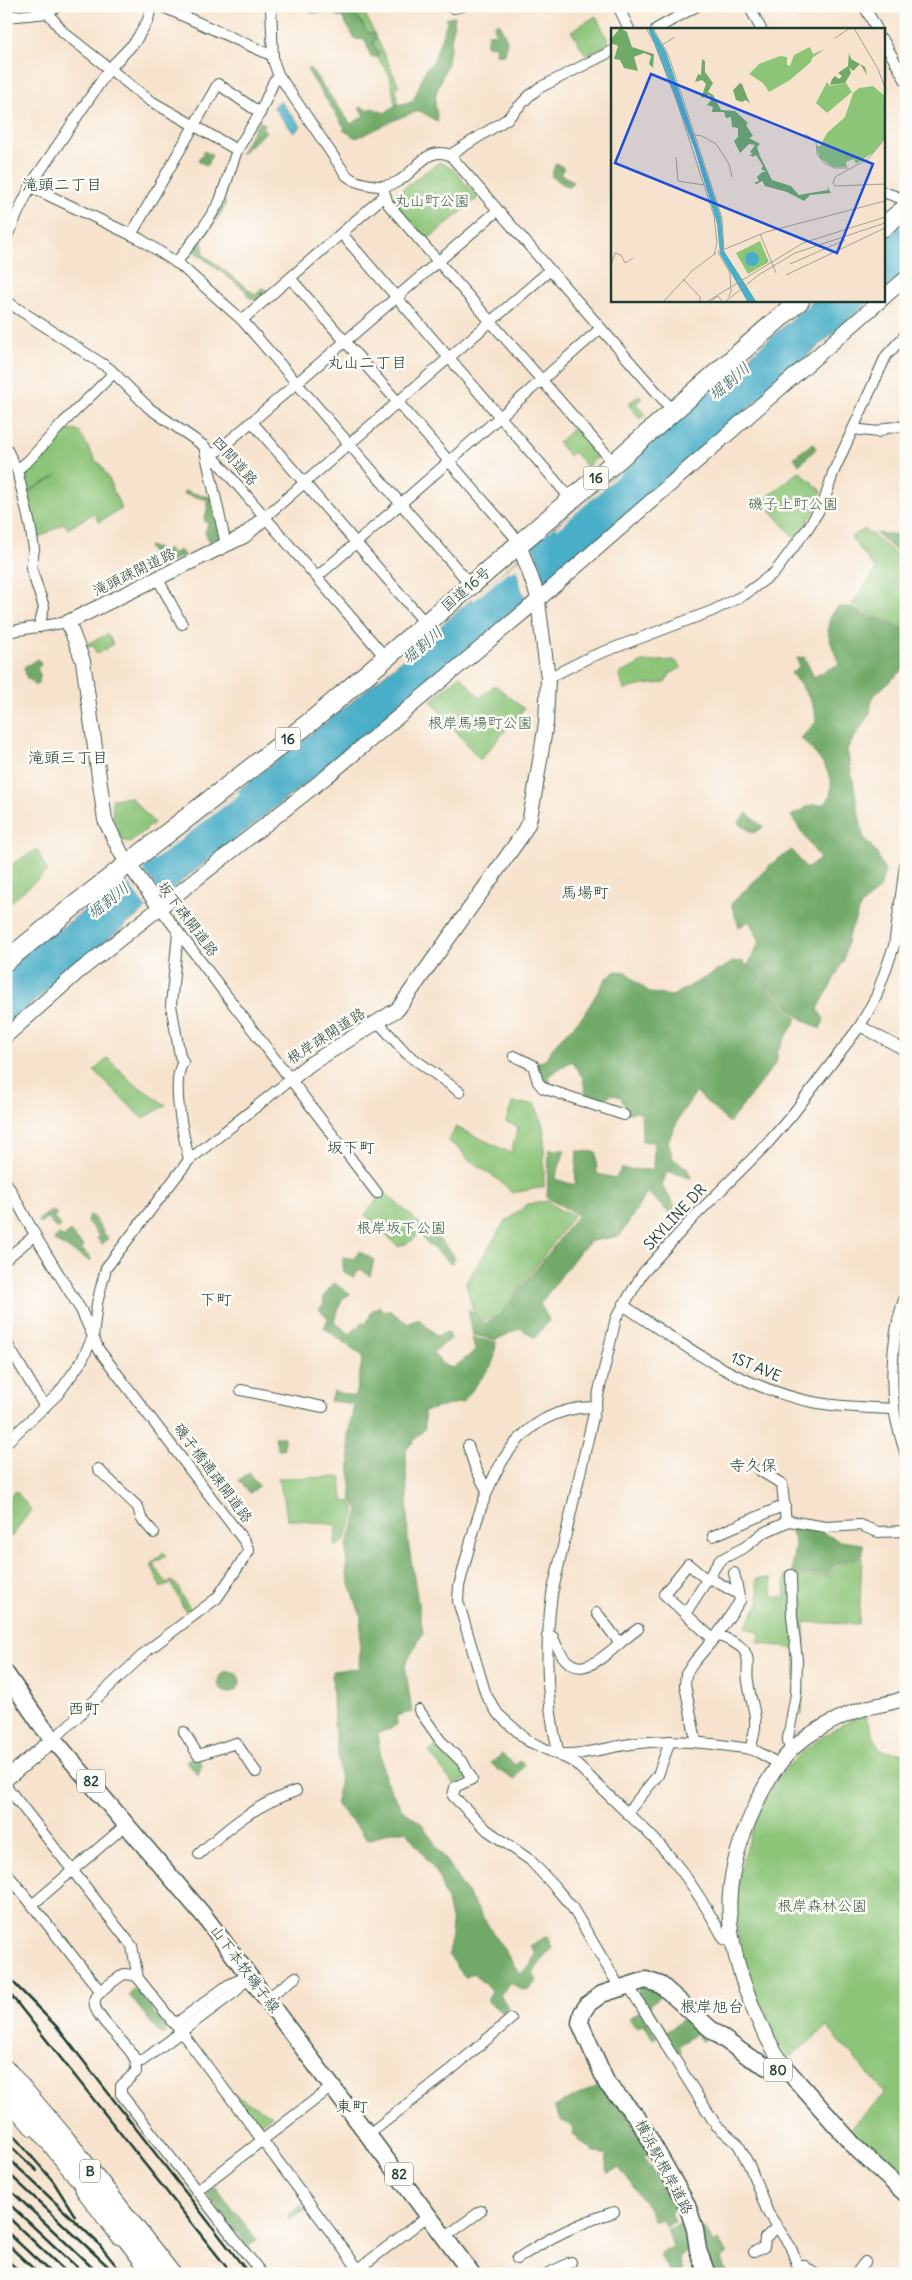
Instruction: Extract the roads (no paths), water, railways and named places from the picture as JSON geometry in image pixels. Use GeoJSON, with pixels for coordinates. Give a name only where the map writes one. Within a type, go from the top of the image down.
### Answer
{"type":"FeatureCollection","features":[{"type":"Feature","properties":{"kind":"highway"},"geometry":{"type":"LineString","coordinates":[[884,226],[906,208]]}},
{"type":"Feature","properties":{"kind":"highway","name":"国道16号"},"geometry":{"type":"LineString","coordinates":[[7,960],[130,868],[314,719],[471,585],[521,550],[571,499],[799,301]]}},
{"type":"Feature","properties":{"kind":"highway","name":"B"},"geometry":{"type":"LineString","coordinates":[[6,2070],[65,2139],[170,2274]]}},
{"type":"Feature","properties":{"kind":"highway"},"geometry":{"type":"LineString","coordinates":[[6,2074],[86,2169],[170,2274]]}},
{"type":"Feature","properties":{"kind":"highway"},"geometry":{"type":"LineString","coordinates":[[6,2088],[154,2274]]}},
{"type":"Feature","properties":{"kind":"highway","name":"B"},"geometry":{"type":"LineString","coordinates":[[6,2094],[81,2185],[150,2274]]}},
{"type":"Feature","properties":{"kind":"main road","name":"山下本牧磯子線"},"geometry":{"type":"LineString","coordinates":[[6,1674],[54,1739],[205,1917],[370,2134],[472,2274]]}},
{"type":"Feature","properties":{"kind":"main road","name":"横浜駅根岸道路"},"geometry":{"type":"LineString","coordinates":[[707,2274],[698,2250],[695,2229],[687,2205],[637,2117],[607,2084],[580,2023],[582,2013],[593,1999],[624,1986],[646,1980],[661,1986],[714,2032],[749,2057],[768,2067],[788,2071]]}},
{"type":"Feature","properties":{"kind":"main road","name":"80"},"geometry":{"type":"LineString","coordinates":[[788,2071],[858,2150],[906,2194]]}},
{"type":"Feature","properties":{"kind":"street"},"geometry":{"type":"LineString","coordinates":[[6,17],[48,13],[58,6]]}},
{"type":"Feature","properties":{"kind":"street"},"geometry":{"type":"LineString","coordinates":[[6,238],[31,187],[60,140],[110,68],[135,42],[148,20],[151,6]]}},
{"type":"Feature","properties":{"kind":"street"},"geometry":{"type":"LineString","coordinates":[[161,6],[273,56]]}},
{"type":"Feature","properties":{"kind":"street"},"geometry":{"type":"LineString","coordinates":[[271,6],[273,56],[280,78],[346,175],[354,182],[383,192],[388,204],[614,463]]}},
{"type":"Feature","properties":{"kind":"street"},"geometry":{"type":"LineString","coordinates":[[447,6],[454,8],[463,6]]}},
{"type":"Feature","properties":{"kind":"street"},"geometry":{"type":"LineString","coordinates":[[618,6],[629,28]]}},
{"type":"Feature","properties":{"kind":"street"},"geometry":{"type":"LineString","coordinates":[[658,28],[697,6]]}},
{"type":"Feature","properties":{"kind":"street"},"geometry":{"type":"LineString","coordinates":[[748,6],[760,28]]}},
{"type":"Feature","properties":{"kind":"street"},"geometry":{"type":"LineString","coordinates":[[864,6],[876,28]]}},
{"type":"Feature","properties":{"kind":"street"},"geometry":{"type":"LineString","coordinates":[[48,13],[63,32],[149,100],[237,150]]}},
{"type":"Feature","properties":{"kind":"street"},"geometry":{"type":"LineString","coordinates":[[884,42],[906,81]]}},
{"type":"Feature","properties":{"kind":"street"},"geometry":{"type":"LineString","coordinates":[[450,155],[508,119],[528,96],[539,88],[611,52]]}},
{"type":"Feature","properties":{"kind":"street"},"geometry":{"type":"LineString","coordinates":[[176,263],[203,228],[220,201],[237,150],[260,113],[274,81],[280,78]]}},
{"type":"Feature","properties":{"kind":"street"},"geometry":{"type":"LineString","coordinates":[[131,235],[218,84],[260,113]]}},
{"type":"Feature","properties":{"kind":"street"},"geometry":{"type":"LineString","coordinates":[[242,320],[342,234],[383,192],[396,184],[430,155],[438,152],[450,155],[549,271],[673,411]]}},
{"type":"Feature","properties":{"kind":"street"},"geometry":{"type":"LineString","coordinates":[[31,187],[131,235],[176,263],[242,320],[296,385],[471,585]]}},
{"type":"Feature","properties":{"kind":"street"},"geometry":{"type":"LineString","coordinates":[[884,192],[906,200]]}},
{"type":"Feature","properties":{"kind":"street"},"geometry":{"type":"LineString","coordinates":[[213,455],[497,211]]}},
{"type":"Feature","properties":{"kind":"street"},"geometry":{"type":"LineString","coordinates":[[342,234],[571,499]]}},
{"type":"Feature","properties":{"kind":"street"},"geometry":{"type":"LineString","coordinates":[[265,517],[549,271]]}},
{"type":"Feature","properties":{"kind":"street"},"geometry":{"type":"LineString","coordinates":[[884,297],[906,278]]}},
{"type":"Feature","properties":{"kind":"street"},"geometry":{"type":"LineString","coordinates":[[291,279],[513,535],[521,550]]}},
{"type":"Feature","properties":{"kind":"street","name":"四間道路"},"geometry":{"type":"LineString","coordinates":[[6,301],[114,373],[149,408],[204,446],[386,658]]}},
{"type":"Feature","properties":{"kind":"street"},"geometry":{"type":"LineString","coordinates":[[6,1036],[158,905],[326,777],[880,301]]}},
{"type":"Feature","properties":{"kind":"street"},"geometry":{"type":"LineString","coordinates":[[317,577],[600,329]]}},
{"type":"Feature","properties":{"kind":"street"},"geometry":{"type":"LineString","coordinates":[[548,678],[590,656],[712,611],[744,594],[776,572],[808,528],[824,502],[833,473],[886,356],[906,334]]}},
{"type":"Feature","properties":{"kind":"street"},"geometry":{"type":"LineString","coordinates":[[17,470],[114,373]]}},
{"type":"Feature","properties":{"kind":"street"},"geometry":{"type":"LineString","coordinates":[[252,422],[426,624]]}},
{"type":"Feature","properties":{"kind":"street"},"geometry":{"type":"LineString","coordinates":[[853,429],[878,432],[886,428],[906,426]]}},
{"type":"Feature","properties":{"kind":"street"},"geometry":{"type":"LineString","coordinates":[[204,446],[226,545]]}},
{"type":"Feature","properties":{"kind":"street"},"geometry":{"type":"LineString","coordinates":[[6,448],[17,470],[34,549],[31,568],[44,608],[39,627]]}},
{"type":"Feature","properties":{"kind":"street","name":"滝頭疎開道路"},"geometry":{"type":"LineString","coordinates":[[6,632],[68,622],[226,545],[248,533],[265,517]]}},
{"type":"Feature","properties":{"kind":"street","name":"根岸疎開道路"},"geometry":{"type":"LineString","coordinates":[[6,1443],[58,1394],[82,1362],[93,1337],[97,1302],[106,1268],[189,1160],[310,1064],[398,1009],[520,838],[529,822],[546,723],[548,678],[537,597],[521,550]]}},
{"type":"Feature","properties":{"kind":"street"},"geometry":{"type":"LineString","coordinates":[[158,579],[182,624]]}},
{"type":"Feature","properties":{"kind":"street","name":"坂下疎開道路"},"geometry":{"type":"LineString","coordinates":[[68,622],[83,661],[105,820],[117,848],[178,933],[377,1192]]}},
{"type":"Feature","properties":{"kind":"street","name":"SKYLINE DR"},"geometry":{"type":"LineString","coordinates":[[559,1754],[551,1715],[547,1636],[552,1594],[616,1318],[643,1273],[696,1215],[767,1144],[792,1115],[860,1026],[876,997],[887,969],[902,918],[906,859]]}},
{"type":"Feature","properties":{"kind":"street"},"geometry":{"type":"LineString","coordinates":[[178,933],[171,1004],[183,1062],[180,1068],[178,1103],[189,1160]]}},
{"type":"Feature","properties":{"kind":"street"},"geometry":{"type":"LineString","coordinates":[[378,1022],[406,1054],[460,1092]]}},
{"type":"Feature","properties":{"kind":"street"},"geometry":{"type":"LineString","coordinates":[[860,1026],[906,1050]]}},
{"type":"Feature","properties":{"kind":"street"},"geometry":{"type":"LineString","coordinates":[[514,1056],[533,1065],[538,1082],[543,1088],[624,1115]]}},
{"type":"Feature","properties":{"kind":"street","name":"磯子橋通疎開道路"},"geometry":{"type":"LineString","coordinates":[[6,1182],[35,1235],[81,1310],[104,1357],[234,1526],[248,1546],[249,1551],[217,1598],[148,1650],[54,1739]]}},
{"type":"Feature","properties":{"kind":"street"},"geometry":{"type":"LineString","coordinates":[[6,1259],[35,1235]]}},
{"type":"Feature","properties":{"kind":"street"},"geometry":{"type":"LineString","coordinates":[[906,1295],[898,1320],[895,1342],[894,1409],[906,1456]]}},
{"type":"Feature","properties":{"kind":"street","name":"1ST AVE"},"geometry":{"type":"LineString","coordinates":[[623,1305],[704,1360],[764,1389],[818,1403],[894,1409]]}},
{"type":"Feature","properties":{"kind":"street"},"geometry":{"type":"LineString","coordinates":[[6,1342],[45,1407]]}},
{"type":"Feature","properties":{"kind":"street"},"geometry":{"type":"LineString","coordinates":[[240,1390],[324,1407]]}},
{"type":"Feature","properties":{"kind":"street"},"geometry":{"type":"LineString","coordinates":[[595,1406],[558,1411],[538,1421],[514,1443],[486,1489],[459,1586],[458,1601],[486,1695],[492,1706],[528,1741],[543,1750],[559,1754],[573,1754],[631,1744],[696,1741],[750,1749],[769,1757],[779,1764]]}},
{"type":"Feature","properties":{"kind":"street"},"geometry":{"type":"LineString","coordinates":[[468,1446],[475,1467],[486,1489]]}},
{"type":"Feature","properties":{"kind":"street"},"geometry":{"type":"LineString","coordinates":[[98,1469],[138,1507],[141,1518],[154,1534]]}},
{"type":"Feature","properties":{"kind":"street"},"geometry":{"type":"LineString","coordinates":[[759,1470],[782,1484],[786,1522]]}},
{"type":"Feature","properties":{"kind":"street"},"geometry":{"type":"LineString","coordinates":[[712,1536],[785,1505]]}},
{"type":"Feature","properties":{"kind":"street"},"geometry":{"type":"LineString","coordinates":[[685,1614],[720,1560],[786,1522],[796,1521],[826,1526],[860,1525],[878,1532],[906,1531]]}},
{"type":"Feature","properties":{"kind":"street"},"geometry":{"type":"LineString","coordinates":[[738,1594],[707,1578],[688,1564],[664,1594],[685,1614],[715,1637],[741,1647],[746,1653],[748,1682],[756,1718],[756,1732],[750,1749]]}},
{"type":"Feature","properties":{"kind":"street"},"geometry":{"type":"LineString","coordinates":[[696,1741],[685,1685],[686,1674],[740,1601],[734,1573]]}},
{"type":"Feature","properties":{"kind":"street"},"geometry":{"type":"LineString","coordinates":[[790,1575],[797,1660],[796,1694],[788,1738],[788,1743],[792,1750]]}},
{"type":"Feature","properties":{"kind":"street"},"geometry":{"type":"LineString","coordinates":[[597,1613],[619,1642]]}},
{"type":"Feature","properties":{"kind":"street"},"geometry":{"type":"LineString","coordinates":[[547,1636],[553,1636],[564,1660],[576,1667],[592,1664],[638,1629]]}},
{"type":"Feature","properties":{"kind":"street"},"geometry":{"type":"LineString","coordinates":[[788,2071],[773,2048],[755,2011],[733,1940],[730,1894],[740,1846],[760,1796],[779,1764],[792,1750],[811,1734],[849,1714],[906,1697]]}},
{"type":"Feature","properties":{"kind":"street"},"geometry":{"type":"LineString","coordinates":[[419,1710],[440,1740],[463,1763],[472,1779],[455,1787],[453,1796],[487,1830],[530,1860],[572,1907],[716,2125],[738,2144],[750,2167],[768,2213],[790,2246],[799,2269],[803,2265],[815,2274]]}},
{"type":"Feature","properties":{"kind":"street"},"geometry":{"type":"LineString","coordinates":[[184,1732],[198,1755],[236,1743],[256,1772]]}},
{"type":"Feature","properties":{"kind":"street"},"geometry":{"type":"LineString","coordinates":[[6,1779],[54,1739]]}},
{"type":"Feature","properties":{"kind":"street"},"geometry":{"type":"LineString","coordinates":[[627,1814],[658,1775],[670,1741]]}},
{"type":"Feature","properties":{"kind":"street"},"geometry":{"type":"LineString","coordinates":[[559,1754],[584,1771],[627,1814],[642,1826],[682,1871],[703,1900],[724,1939],[733,1940]]}},
{"type":"Feature","properties":{"kind":"street"},"geometry":{"type":"LineString","coordinates":[[6,1786],[132,1946],[138,1978]]}},
{"type":"Feature","properties":{"kind":"street"},"geometry":{"type":"LineString","coordinates":[[199,1854],[247,1814],[260,1806],[296,1791]]}},
{"type":"Feature","properties":{"kind":"street"},"geometry":{"type":"LineString","coordinates":[[32,1905],[127,1824]]}},
{"type":"Feature","properties":{"kind":"street"},"geometry":{"type":"LineString","coordinates":[[6,1872],[101,1992]]}},
{"type":"Feature","properties":{"kind":"street"},"geometry":{"type":"LineString","coordinates":[[262,2274],[120,2094],[121,2086],[136,2072],[135,2059],[96,2008],[95,1998],[124,1974],[134,1975],[138,1978],[357,2272],[429,2215]]}},
{"type":"Feature","properties":{"kind":"street"},"geometry":{"type":"LineString","coordinates":[[171,2021],[178,2022],[228,1985],[249,1975]]}},
{"type":"Feature","properties":{"kind":"street"},"geometry":{"type":"LineString","coordinates":[[135,2059],[142,2061],[235,1992],[249,1975]]}},
{"type":"Feature","properties":{"kind":"street"},"geometry":{"type":"LineString","coordinates":[[267,1998],[296,1976]]}},
{"type":"Feature","properties":{"kind":"street"},"geometry":{"type":"LineString","coordinates":[[370,2134],[446,2074],[511,2019]]}},
{"type":"Feature","properties":{"kind":"street"},"geometry":{"type":"LineString","coordinates":[[196,2191],[333,2086]]}},
{"type":"Feature","properties":{"kind":"street"},"geometry":{"type":"LineString","coordinates":[[445,2237],[481,2211]]}},
{"type":"Feature","properties":{"kind":"street"},"geometry":{"type":"LineString","coordinates":[[517,2259],[546,2239],[577,2224],[614,2212]]}},
{"type":"Feature","properties":{"kind":"street"},"geometry":{"type":"LineString","coordinates":[[754,2252],[764,2247],[765,2238],[776,2226]]}},
{"type":"Feature","properties":{"kind":"street"},"geometry":{"type":"LineString","coordinates":[[547,2274],[571,2262]]}},
{"type":"Feature","properties":{"kind":"street"},"geometry":{"type":"LineString","coordinates":[[856,2274],[865,2262]]}},
{"type":"Feature","properties":{"kind":"water"},"geometry":{"type":"Polygon","coordinates":[[[280,101],[301,126],[294,133],[273,107],[280,101]]]}},
{"type":"Feature","properties":{"kind":"water"},"geometry":{"type":"Polygon","coordinates":[[[906,221],[906,271],[884,289],[884,239],[906,221]]]}},
{"type":"Feature","properties":{"kind":"water","name":"堀割川"},"geometry":{"type":"Polygon","coordinates":[[[813,301],[870,301],[537,594],[315,776],[85,957],[6,1026],[6,958],[63,927],[343,709],[402,660],[813,301]]]}},
{"type":"Feature","properties":{"kind":"railway"},"geometry":{"type":"LineString","coordinates":[[6,1975],[57,2027],[249,2274]]}},
{"type":"Feature","properties":{"kind":"railway"},"geometry":{"type":"LineString","coordinates":[[6,1989],[232,2274]]}},
{"type":"Feature","properties":{"kind":"railway"},"geometry":{"type":"LineString","coordinates":[[6,2127],[53,2181],[75,2216]]}},
{"type":"Feature","properties":{"kind":"railway"},"geometry":{"type":"LineString","coordinates":[[6,2142],[37,2171]]}},
{"type":"Feature","properties":{"kind":"railway"},"geometry":{"type":"LineString","coordinates":[[6,2156],[97,2242],[123,2274]]}},
{"type":"Feature","properties":{"kind":"railway"},"geometry":{"type":"LineString","coordinates":[[6,2171],[114,2272]]}},
{"type":"Feature","properties":{"kind":"railway"},"geometry":{"type":"LineString","coordinates":[[6,2186],[99,2274]]}},
{"type":"Feature","properties":{"kind":"railway"},"geometry":{"type":"LineString","coordinates":[[6,2201],[84,2274]]}},
{"type":"Feature","properties":{"kind":"railway"},"geometry":{"type":"LineString","coordinates":[[6,2215],[68,2274]]}},
{"type":"Feature","properties":{"kind":"railway"},"geometry":{"type":"LineString","coordinates":[[6,2231],[52,2274]]}},
{"type":"Feature","properties":{"kind":"railway"},"geometry":{"type":"LineString","coordinates":[[6,2243],[39,2274]]}},
{"type":"Feature","properties":{"kind":"railway"},"geometry":{"type":"LineString","coordinates":[[6,2259],[22,2274]]}},
{"type":"Feature","properties":{"kind":"district","name":"滝頭二丁目"},"geometry":{"type":"Point","coordinates":[62,184]}},
{"type":"Feature","properties":{"kind":"district","name":"丸山二丁目"},"geometry":{"type":"Point","coordinates":[367,362]}},
{"type":"Feature","properties":{"kind":"district","name":"滝頭三丁目"},"geometry":{"type":"Point","coordinates":[68,757]}},
{"type":"Feature","properties":{"kind":"district","name":"馬場町"},"geometry":{"type":"Point","coordinates":[585,892]}},
{"type":"Feature","properties":{"kind":"district","name":"坂下町"},"geometry":{"type":"Point","coordinates":[351,1147]}},
{"type":"Feature","properties":{"kind":"district","name":"下町"},"geometry":{"type":"Point","coordinates":[216,1299]}},
{"type":"Feature","properties":{"kind":"district","name":"寺久保"},"geometry":{"type":"Point","coordinates":[753,1465]}},
{"type":"Feature","properties":{"kind":"district","name":"西町"},"geometry":{"type":"Point","coordinates":[84,1708]}},
{"type":"Feature","properties":{"kind":"district","name":"根岸旭台"},"geometry":{"type":"Point","coordinates":[712,2006]}},
{"type":"Feature","properties":{"kind":"district","name":"東町"},"geometry":{"type":"Point","coordinates":[352,2106]}},
{"type":"Feature","properties":{"kind":"park label","name":"丸山町公園"},"geometry":{"type":"Point","coordinates":[432,201]}},
{"type":"Feature","properties":{"kind":"park label","name":"磯子上町公園"},"geometry":{"type":"Point","coordinates":[793,504]}},
{"type":"Feature","properties":{"kind":"park label","name":"根岸馬場町公園"},"geometry":{"type":"Point","coordinates":[480,723]}},
{"type":"Feature","properties":{"kind":"park label","name":"根岸坂下公園"},"geometry":{"type":"Point","coordinates":[401,1228]}},
{"type":"Feature","properties":{"kind":"park label","name":"根岸森林公園"},"geometry":{"type":"Point","coordinates":[822,1906]}}]}
